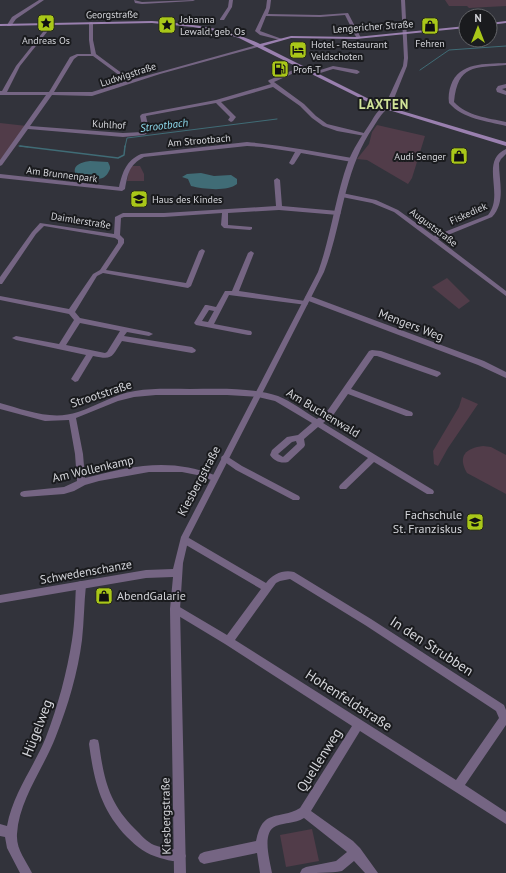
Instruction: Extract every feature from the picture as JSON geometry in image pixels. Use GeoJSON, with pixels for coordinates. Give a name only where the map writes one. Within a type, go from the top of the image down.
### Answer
{"type":"FeatureCollection","features":[{"type":"Feature","properties":{"kind":"main road","name":"Georgstraße"},"geometry":{"type":"LineString","coordinates":[[0,25],[162,23],[223,31],[241,37]]}},
{"type":"Feature","properties":{"kind":"main road","name":"Lengericher Straße"},"geometry":{"type":"LineString","coordinates":[[259,46],[280,39],[297,37],[359,38],[458,28]]}},
{"type":"Feature","properties":{"kind":"main road"},"geometry":{"type":"LineString","coordinates":[[241,37],[255,40],[280,39]]}},
{"type":"Feature","properties":{"kind":"main road"},"geometry":{"type":"LineString","coordinates":[[241,37],[352,91],[378,102],[386,109],[506,144]]}},
{"type":"Feature","properties":{"kind":"main road"},"geometry":{"type":"LineString","coordinates":[[378,102],[392,103],[427,120]]}},
{"type":"Feature","properties":{"kind":"main road"},"geometry":{"type":"LineString","coordinates":[[386,109],[392,103]]}},
{"type":"Feature","properties":{"kind":"street"},"geometry":{"type":"LineString","coordinates":[[9,25],[14,18],[42,0]]}},
{"type":"Feature","properties":{"kind":"street"},"geometry":{"type":"LineString","coordinates":[[136,0],[137,2],[142,3],[193,0]]}},
{"type":"Feature","properties":{"kind":"street"},"geometry":{"type":"LineString","coordinates":[[222,18],[230,7],[231,0]]}},
{"type":"Feature","properties":{"kind":"street"},"geometry":{"type":"LineString","coordinates":[[269,0],[257,31],[280,39]]}},
{"type":"Feature","properties":{"kind":"street"},"geometry":{"type":"LineString","coordinates":[[392,103],[397,83],[405,66],[403,0]]}},
{"type":"Feature","properties":{"kind":"street"},"geometry":{"type":"LineString","coordinates":[[264,16],[347,15],[359,38]]}},
{"type":"Feature","properties":{"kind":"street"},"geometry":{"type":"LineString","coordinates":[[91,23],[91,40],[94,54],[131,82]]}},
{"type":"Feature","properties":{"kind":"street"},"geometry":{"type":"LineString","coordinates":[[2,93],[18,66],[45,32],[46,25]]}},
{"type":"Feature","properties":{"kind":"street","name":"Ludwigstraße"},"geometry":{"type":"LineString","coordinates":[[2,93],[92,94],[158,73],[259,46]]}},
{"type":"Feature","properties":{"kind":"street"},"geometry":{"type":"LineString","coordinates":[[0,164],[50,94],[72,58],[94,54]]}},
{"type":"Feature","properties":{"kind":"street"},"geometry":{"type":"LineString","coordinates":[[505,65],[476,67],[462,72],[452,84],[451,102],[457,108],[472,116],[506,124]]}},
{"type":"Feature","properties":{"kind":"street"},"geometry":{"type":"LineString","coordinates":[[303,67],[270,81],[302,105],[314,118],[325,125],[337,129],[366,131]]}},
{"type":"Feature","properties":{"kind":"street"},"geometry":{"type":"LineString","coordinates":[[314,72],[333,68],[357,72]]}},
{"type":"Feature","properties":{"kind":"street"},"geometry":{"type":"LineString","coordinates":[[378,102],[397,83]]}},
{"type":"Feature","properties":{"kind":"street","name":"Kuhlhof"},"geometry":{"type":"LineString","coordinates":[[26,127],[123,135],[144,133],[146,130],[144,115],[217,101],[274,85]]}},
{"type":"Feature","properties":{"kind":"street"},"geometry":{"type":"LineString","coordinates":[[506,86],[498,89],[499,92],[506,93]]}},
{"type":"Feature","properties":{"kind":"street"},"geometry":{"type":"LineString","coordinates":[[217,101],[232,117],[231,120]]}},
{"type":"Feature","properties":{"kind":"street","name":"Kiesbergstraße"},"geometry":{"type":"LineString","coordinates":[[180,873],[175,610],[177,573],[181,547],[214,478],[307,301],[326,258],[352,160],[378,102]]}},
{"type":"Feature","properties":{"kind":"street","name":"Kiesbergstraße"},"geometry":{"type":"LineString","coordinates":[[366,131],[380,112],[386,109]]}},
{"type":"Feature","properties":{"kind":"street","name":"Am Strootbach"},"geometry":{"type":"LineString","coordinates":[[122,189],[127,166],[132,161],[143,155],[247,144],[262,145],[352,160]]}},
{"type":"Feature","properties":{"kind":"street"},"geometry":{"type":"LineString","coordinates":[[292,164],[299,151]]}},
{"type":"Feature","properties":{"kind":"street","name":"Fiskediek"},"geometry":{"type":"LineString","coordinates":[[433,239],[490,216],[495,212],[498,204],[496,163],[506,151]]}},
{"type":"Feature","properties":{"kind":"street","name":"Am Brunnenpark"},"geometry":{"type":"LineString","coordinates":[[0,176],[122,189]]}},
{"type":"Feature","properties":{"kind":"street"},"geometry":{"type":"LineString","coordinates":[[277,180],[279,208]]}},
{"type":"Feature","properties":{"kind":"street","name":"Auguststraße"},"geometry":{"type":"LineString","coordinates":[[342,195],[363,198],[390,207],[506,294]]}},
{"type":"Feature","properties":{"kind":"street"},"geometry":{"type":"LineString","coordinates":[[71,312],[95,275],[102,271],[121,243],[121,239],[117,236],[118,216],[224,212],[279,208],[338,212]]}},
{"type":"Feature","properties":{"kind":"street"},"geometry":{"type":"LineString","coordinates":[[224,212],[224,225],[226,228],[250,228]]}},
{"type":"Feature","properties":{"kind":"street","name":"Daimlerstraße"},"geometry":{"type":"LineString","coordinates":[[0,282],[34,233],[42,224],[117,236]]}},
{"type":"Feature","properties":{"kind":"street"},"geometry":{"type":"LineString","coordinates":[[102,271],[188,286],[202,251]]}},
{"type":"Feature","properties":{"kind":"street"},"geometry":{"type":"LineString","coordinates":[[210,325],[227,293],[236,292],[251,253]]}},
{"type":"Feature","properties":{"kind":"street","name":"Mengers Weg"},"geometry":{"type":"LineString","coordinates":[[236,292],[307,301],[481,363],[506,375]]}},
{"type":"Feature","properties":{"kind":"street"},"geometry":{"type":"LineString","coordinates":[[0,298],[71,312],[78,320],[150,334]]}},
{"type":"Feature","properties":{"kind":"street"},"geometry":{"type":"LineString","coordinates":[[218,310],[207,307],[198,323],[248,333]]}},
{"type":"Feature","properties":{"kind":"street"},"geometry":{"type":"LineString","coordinates":[[61,347],[78,320]]}},
{"type":"Feature","properties":{"kind":"street"},"geometry":{"type":"LineString","coordinates":[[16,338],[106,356],[110,354],[125,329]]}},
{"type":"Feature","properties":{"kind":"street"},"geometry":{"type":"LineString","coordinates":[[120,338],[192,350]]}},
{"type":"Feature","properties":{"kind":"street"},"geometry":{"type":"LineString","coordinates":[[300,438],[312,426],[331,412],[372,353],[375,352],[437,374]]}},
{"type":"Feature","properties":{"kind":"street"},"geometry":{"type":"LineString","coordinates":[[75,379],[90,354]]}},
{"type":"Feature","properties":{"kind":"street"},"geometry":{"type":"LineString","coordinates":[[346,390],[409,414]]}},
{"type":"Feature","properties":{"kind":"street","name":"Strootstraße"},"geometry":{"type":"LineString","coordinates":[[0,406],[45,418],[72,417],[116,399],[146,393],[227,392],[258,394]]}},
{"type":"Feature","properties":{"kind":"street","name":"Am Buchenwald"},"geometry":{"type":"LineString","coordinates":[[258,394],[286,404],[319,422],[430,492]]}},
{"type":"Feature","properties":{"kind":"street"},"geometry":{"type":"LineString","coordinates":[[72,417],[79,454],[81,483]]}},
{"type":"Feature","properties":{"kind":"street"},"geometry":{"type":"LineString","coordinates":[[225,458],[239,468],[296,498]]}},
{"type":"Feature","properties":{"kind":"street"},"geometry":{"type":"LineString","coordinates":[[343,487],[374,458]]}},
{"type":"Feature","properties":{"kind":"street","name":"Am Wollenkamp"},"geometry":{"type":"LineString","coordinates":[[24,494],[71,489],[81,483],[128,472],[167,468],[192,470],[214,478]]}},
{"type":"Feature","properties":{"kind":"street"},"geometry":{"type":"LineString","coordinates":[[189,542],[267,588]]}},
{"type":"Feature","properties":{"kind":"street","name":"Schwedenschanze"},"geometry":{"type":"LineString","coordinates":[[0,599],[146,574],[177,573]]}},
{"type":"Feature","properties":{"kind":"street","name":"In den Strubben"},"geometry":{"type":"LineString","coordinates":[[228,641],[267,588],[278,576],[285,575],[294,576],[368,622],[500,708],[504,719],[501,726],[457,787]]}},
{"type":"Feature","properties":{"kind":"street","name":"Hügelweg"},"geometry":{"type":"LineString","coordinates":[[26,873],[12,850],[6,831],[51,738],[70,673],[77,639],[81,585]]}},
{"type":"Feature","properties":{"kind":"street","name":"Hohenfeldstraße"},"geometry":{"type":"LineString","coordinates":[[175,610],[228,641],[506,818]]}},
{"type":"Feature","properties":{"kind":"street","name":"Quellenweg"},"geometry":{"type":"LineString","coordinates":[[266,873],[261,846],[265,829],[269,824],[277,820],[298,816],[304,812],[359,724]]}},
{"type":"Feature","properties":{"kind":"street"},"geometry":{"type":"LineString","coordinates":[[94,744],[102,787],[108,805],[120,823],[148,848],[163,853],[180,856]]}},
{"type":"Feature","properties":{"kind":"street","name":"Quellenweg"},"geometry":{"type":"LineString","coordinates":[[304,812],[349,845],[372,873]]}},
{"type":"Feature","properties":{"kind":"street"},"geometry":{"type":"LineString","coordinates":[[204,858],[261,846]]}},
{"type":"Feature","properties":{"kind":"street"},"geometry":{"type":"LineString","coordinates":[[306,873],[339,866],[356,852]]}},
{"type":"Feature","properties":{"kind":"shaded area"},"geometry":{"type":"Polygon","coordinates":[[[445,0],[506,0],[506,6],[469,8],[467,6],[449,6],[445,0]]]}},
{"type":"Feature","properties":{"kind":"shaded area"},"geometry":{"type":"Polygon","coordinates":[[[0,123],[27,126],[0,163],[0,123]]]}},
{"type":"Feature","properties":{"kind":"shaded area"},"geometry":{"type":"Polygon","coordinates":[[[377,125],[425,136],[412,178],[408,184],[367,160],[357,159],[369,144],[372,132],[377,125]]]}},
{"type":"Feature","properties":{"kind":"shaded area"},"geometry":{"type":"Polygon","coordinates":[[[130,166],[140,166],[144,174],[144,181],[127,181],[130,166]]]}},
{"type":"Feature","properties":{"kind":"shaded area"},"geometry":{"type":"Polygon","coordinates":[[[447,278],[470,301],[459,309],[432,287],[447,278]]]}},
{"type":"Feature","properties":{"kind":"shaded area"},"geometry":{"type":"Polygon","coordinates":[[[462,397],[478,404],[448,448],[438,466],[434,464],[433,451],[459,407],[462,397]]]}},
{"type":"Feature","properties":{"kind":"shaded area"},"geometry":{"type":"Polygon","coordinates":[[[483,446],[491,447],[506,455],[506,494],[467,473],[464,467],[463,458],[465,454],[472,449],[483,446]]]}},
{"type":"Feature","properties":{"kind":"shaded area"},"geometry":{"type":"Polygon","coordinates":[[[312,829],[319,861],[286,867],[280,835],[312,829]]]}},
{"type":"Feature","properties":{"kind":"water"},"geometry":{"type":"Polygon","coordinates":[[[90,161],[108,162],[110,169],[103,178],[99,179],[76,175],[76,166],[90,161]]]}},
{"type":"Feature","properties":{"kind":"water"},"geometry":{"type":"Polygon","coordinates":[[[201,173],[214,176],[231,175],[237,179],[237,184],[233,187],[221,189],[202,188],[191,186],[188,179],[182,177],[187,174],[201,173]]]}},
{"type":"Feature","properties":{"kind":"waterway","name":"Strootbach"},"geometry":{"type":"LineString","coordinates":[[420,70],[449,50],[506,46]]}},
{"type":"Feature","properties":{"kind":"waterway","name":"Strootbach"},"geometry":{"type":"LineString","coordinates":[[125,147],[127,138],[277,119]]}},
{"type":"Feature","properties":{"kind":"waterway","name":"Strootbach"},"geometry":{"type":"LineString","coordinates":[[19,146],[28,147]]}},
{"type":"Feature","properties":{"kind":"waterway","name":"Strootbach"},"geometry":{"type":"LineString","coordinates":[[20,146],[118,158],[124,155],[125,146]]}},
{"type":"Feature","properties":{"kind":"place","name":"Andreas Os"},"geometry":{"type":"Point","coordinates":[46,23]}},
{"type":"Feature","properties":{"kind":"place","name":"Johanna Lewald, geb. Os"},"geometry":{"type":"Point","coordinates":[167,25]}},
{"type":"Feature","properties":{"kind":"place","name":"Fehren"},"geometry":{"type":"Point","coordinates":[430,26]}},
{"type":"Feature","properties":{"kind":"place","name":"Hotel - Restaurant Veldschoten"},"geometry":{"type":"Point","coordinates":[298,50]}},
{"type":"Feature","properties":{"kind":"place","name":"Profi-T"},"geometry":{"type":"Point","coordinates":[280,69]}},
{"type":"Feature","properties":{"kind":"place","name":"Audi Senger"},"geometry":{"type":"Point","coordinates":[459,156]}},
{"type":"Feature","properties":{"kind":"place","name":"Haus des Kindes"},"geometry":{"type":"Point","coordinates":[139,199]}},
{"type":"Feature","properties":{"kind":"place","name":"Fachschule St. Franziskus"},"geometry":{"type":"Point","coordinates":[475,522]}},
{"type":"Feature","properties":{"kind":"place","name":"AbendGalarie"},"geometry":{"type":"Point","coordinates":[104,596]}},
{"type":"Feature","properties":{"kind":"district","name":"LAXTEN"},"geometry":{"type":"Point","coordinates":[384,104]}}]}
